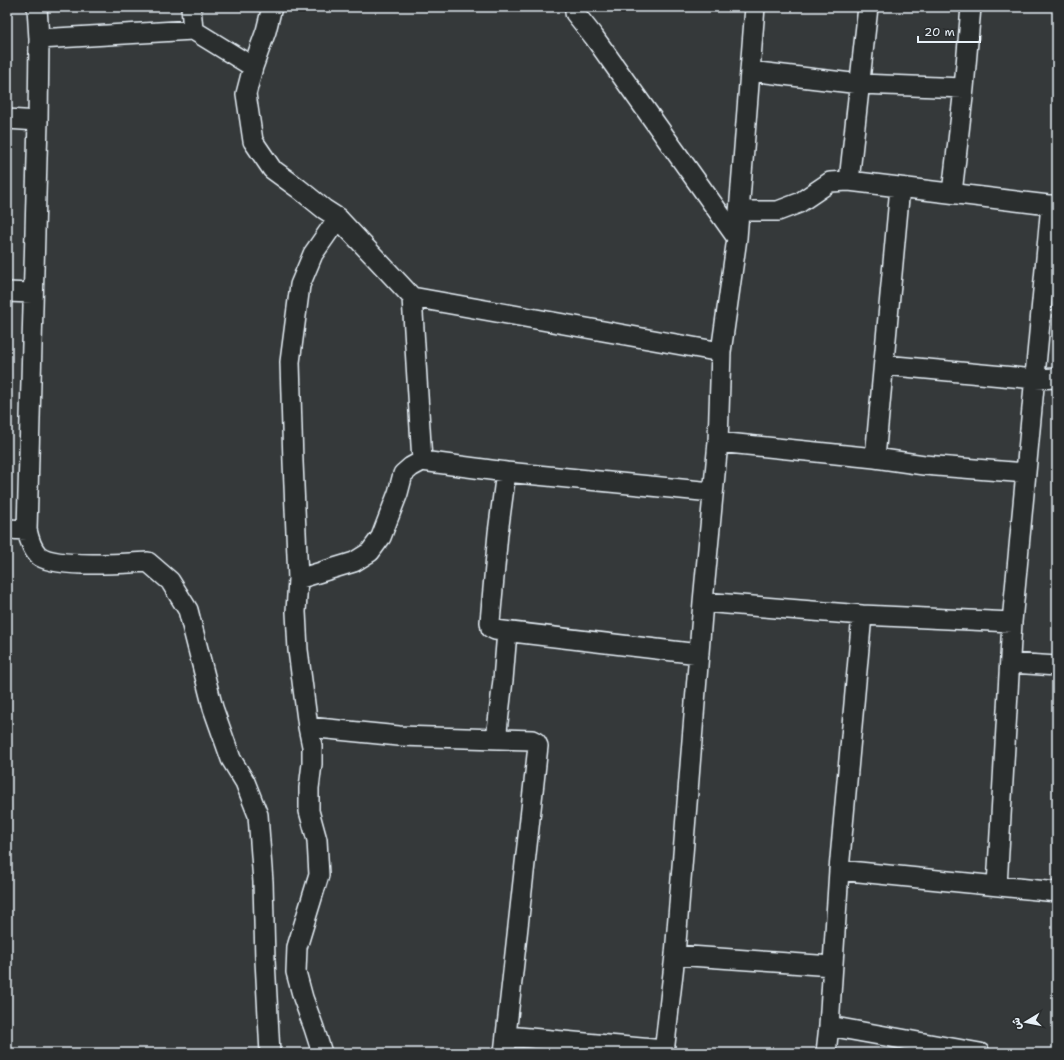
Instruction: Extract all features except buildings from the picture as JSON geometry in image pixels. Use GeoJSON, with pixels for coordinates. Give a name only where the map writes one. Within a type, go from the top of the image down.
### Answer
{"type":"FeatureCollection","features":[{"type":"Feature","properties":{"kind":"street"},"geometry":{"type":"LineString","coordinates":[[36,7],[39,39],[38,120],[32,292],[27,530],[31,545],[39,556],[58,563],[108,564],[148,562],[170,581],[188,610],[213,708],[231,758],[245,782],[258,815],[264,882],[265,960],[270,1053]]}},
{"type":"Feature","properties":{"kind":"street"},"geometry":{"type":"LineString","coordinates":[[191,7],[193,30]]}},
{"type":"Feature","properties":{"kind":"street"},"geometry":{"type":"LineString","coordinates":[[272,7],[266,31],[252,67],[246,94],[253,141],[272,169],[338,218],[412,297],[721,352]]}},
{"type":"Feature","properties":{"kind":"street"},"geometry":{"type":"LineString","coordinates":[[308,727],[399,736],[532,740],[536,742],[538,746],[505,1044],[664,1052],[675,955],[712,492],[718,442],[721,352],[740,211],[755,7]]}},
{"type":"Feature","properties":{"kind":"street"},"geometry":{"type":"LineString","coordinates":[[849,181],[868,7]]}},
{"type":"Feature","properties":{"kind":"street"},"geometry":{"type":"LineString","coordinates":[[952,193],[964,88],[971,7]]}},
{"type":"Feature","properties":{"kind":"street"},"geometry":{"type":"LineString","coordinates":[[573,9],[737,238]]}},
{"type":"Feature","properties":{"kind":"street"},"geometry":{"type":"LineString","coordinates":[[39,39],[193,30],[252,67]]}},
{"type":"Feature","properties":{"kind":"street"},"geometry":{"type":"LineString","coordinates":[[750,71],[860,84],[964,88]]}},
{"type":"Feature","properties":{"kind":"street"},"geometry":{"type":"LineString","coordinates":[[7,119],[38,120]]}},
{"type":"Feature","properties":{"kind":"street"},"geometry":{"type":"LineString","coordinates":[[740,211],[778,211],[799,203],[830,182],[849,181],[1054,205],[1035,379],[1012,622],[997,886]]}},
{"type":"Feature","properties":{"kind":"street"},"geometry":{"type":"LineString","coordinates":[[875,458],[900,188]]}},
{"type":"Feature","properties":{"kind":"street"},"geometry":{"type":"LineString","coordinates":[[322,1053],[302,998],[296,972],[297,946],[319,875],[317,840],[309,812],[312,746],[308,727],[298,650],[296,612],[298,579],[290,362],[300,286],[313,254],[338,218]]}},
{"type":"Feature","properties":{"kind":"street"},"geometry":{"type":"LineString","coordinates":[[7,292],[32,292]]}},
{"type":"Feature","properties":{"kind":"street"},"geometry":{"type":"LineString","coordinates":[[412,297],[422,461]]}},
{"type":"Feature","properties":{"kind":"street"},"geometry":{"type":"LineString","coordinates":[[884,365],[1035,379],[1057,378]]}},
{"type":"Feature","properties":{"kind":"street"},"geometry":{"type":"LineString","coordinates":[[718,442],[875,458],[924,465],[1026,473]]}},
{"type":"Feature","properties":{"kind":"street"},"geometry":{"type":"LineString","coordinates":[[298,579],[354,562],[370,552],[381,537],[398,493],[403,474],[411,467],[422,461],[506,472],[712,492]]}},
{"type":"Feature","properties":{"kind":"street"},"geometry":{"type":"LineString","coordinates":[[506,472],[498,533],[490,622],[492,628],[507,632],[699,654]]}},
{"type":"Feature","properties":{"kind":"street"},"geometry":{"type":"LineString","coordinates":[[7,529],[27,530]]}},
{"type":"Feature","properties":{"kind":"street"},"geometry":{"type":"LineString","coordinates":[[703,602],[862,615],[1012,622]]}},
{"type":"Feature","properties":{"kind":"street"},"geometry":{"type":"LineString","coordinates":[[826,1053],[839,870],[862,615]]}},
{"type":"Feature","properties":{"kind":"street"},"geometry":{"type":"LineString","coordinates":[[496,739],[507,632]]}},
{"type":"Feature","properties":{"kind":"street"},"geometry":{"type":"LineString","coordinates":[[1010,663],[1057,666]]}},
{"type":"Feature","properties":{"kind":"street"},"geometry":{"type":"LineString","coordinates":[[839,870],[1057,892]]}},
{"type":"Feature","properties":{"kind":"street"},"geometry":{"type":"LineString","coordinates":[[675,955],[832,966]]}},
{"type":"Feature","properties":{"kind":"street"},"geometry":{"type":"LineString","coordinates":[[829,1026],[980,1053]]}}]}
